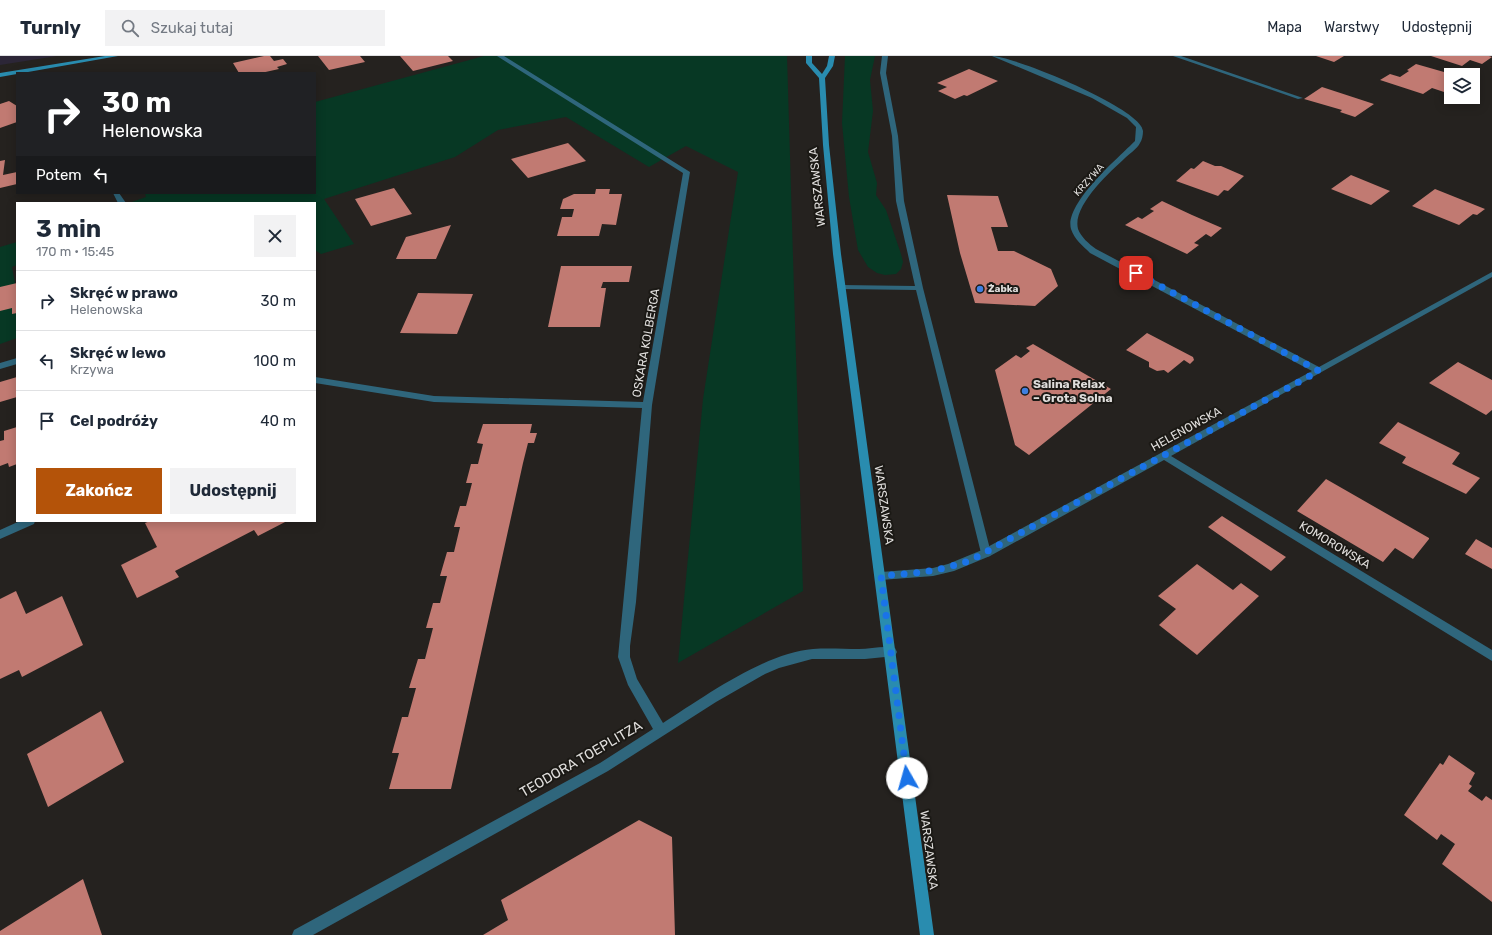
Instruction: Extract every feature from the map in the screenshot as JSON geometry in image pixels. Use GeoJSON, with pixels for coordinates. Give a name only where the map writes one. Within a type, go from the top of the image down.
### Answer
{"type":"FeatureCollection","features":[{"type":"Feature","properties":{"kind":"main road"},"geometry":{"type":"LineString","coordinates":[[18,72],[115,56]]}},
{"type":"Feature","properties":{"kind":"main road"},"geometry":{"type":"LineString","coordinates":[[809,56],[809,63],[822,78],[830,66],[832,56]]}},
{"type":"Feature","properties":{"kind":"main road"},"geometry":{"type":"LineString","coordinates":[[0,75],[16,72]]}},
{"type":"Feature","properties":{"kind":"main road","name":"WARSZAWSKA"},"geometry":{"type":"LineString","coordinates":[[822,78],[826,145],[841,287],[881,576],[927,935]]}},
{"type":"Feature","properties":{"kind":"street","name":"OSKARA KOLBERGA"},"geometry":{"type":"LineString","coordinates":[[500,56],[687,172],[647,405],[630,602],[624,646],[624,657],[632,681],[661,731]]}},
{"type":"Feature","properties":{"kind":"street"},"geometry":{"type":"LineString","coordinates":[[885,56],[883,73],[895,136],[900,201],[919,288],[986,553]]}},
{"type":"Feature","properties":{"kind":"street","name":"KRZYWA"},"geometry":{"type":"LineString","coordinates":[[995,56],[1096,97],[1132,117],[1139,126],[1140,132],[1138,142],[1083,199],[1075,213],[1074,227],[1078,237],[1093,251],[1319,371]]}},
{"type":"Feature","properties":{"kind":"street"},"geometry":{"type":"LineString","coordinates":[[1176,56],[1300,98]]}},
{"type":"Feature","properties":{"kind":"street","name":"HELENOWSKA"},"geometry":{"type":"LineString","coordinates":[[881,576],[933,572],[950,568],[986,553],[1319,371],[1492,274]]}},
{"type":"Feature","properties":{"kind":"street"},"geometry":{"type":"LineString","coordinates":[[841,287],[919,288]]}},
{"type":"Feature","properties":{"kind":"street"},"geometry":{"type":"LineString","coordinates":[[0,366],[16,361]]}},
{"type":"Feature","properties":{"kind":"street"},"geometry":{"type":"LineString","coordinates":[[316,380],[434,399],[647,405]]}},
{"type":"Feature","properties":{"kind":"street","name":"KOMOROWSKA"},"geometry":{"type":"LineString","coordinates":[[1164,456],[1492,656]]}},
{"type":"Feature","properties":{"kind":"street"},"geometry":{"type":"LineString","coordinates":[[0,534],[28,522]]}},
{"type":"Feature","properties":{"kind":"street","name":"TEODORA TOEPLITZA"},"geometry":{"type":"LineString","coordinates":[[299,935],[604,767],[761,670],[777,663],[812,654],[865,654],[891,652]]}},
{"type":"Feature","properties":{"kind":"shaded area"},"geometry":{"type":"Polygon","coordinates":[[[0,56],[57,56],[0,65],[0,56]]]}},
{"type":"Feature","properties":{"kind":"green space"},"geometry":{"type":"Polygon","coordinates":[[[484,56],[787,56],[803,591],[678,663],[703,399],[738,172],[686,146],[649,167],[566,117],[498,130],[455,157],[324,199],[354,244],[321,254],[316,251],[316,202],[132,202],[146,197],[145,194],[316,194],[316,102],[484,56]]]}},
{"type":"Feature","properties":{"kind":"green space"},"geometry":{"type":"Polygon","coordinates":[[[845,56],[875,56],[870,80],[873,111],[868,152],[877,183],[876,195],[886,210],[903,262],[901,269],[896,274],[885,275],[877,273],[868,267],[858,250],[849,197],[842,123],[845,56]]]}},
{"type":"Feature","properties":{"kind":"green space"},"geometry":{"type":"Polygon","coordinates":[[[16,242],[16,265],[12,267],[16,289],[16,338],[0,344],[0,247],[16,242]]]}},
{"type":"Feature","properties":{"kind":"building"},"geometry":{"type":"Polygon","coordinates":[[[270,56],[274,61],[283,59],[287,64],[277,67],[279,69],[266,72],[238,72],[233,63],[270,56]]]}},
{"type":"Feature","properties":{"kind":"building"},"geometry":{"type":"Polygon","coordinates":[[[318,56],[360,56],[365,62],[329,70],[318,56]]]}},
{"type":"Feature","properties":{"kind":"building"},"geometry":{"type":"Polygon","coordinates":[[[400,56],[448,56],[453,61],[413,71],[400,56]]]}},
{"type":"Feature","properties":{"kind":"building"},"geometry":{"type":"Polygon","coordinates":[[[1316,56],[1344,56],[1334,62],[1316,56]]]}},
{"type":"Feature","properties":{"kind":"building"},"geometry":{"type":"Polygon","coordinates":[[[1431,56],[1492,57],[1482,64],[1470,60],[1462,66],[1431,56]]]}},
{"type":"Feature","properties":{"kind":"building"},"geometry":{"type":"Polygon","coordinates":[[[1416,64],[1444,72],[1444,92],[1432,88],[1423,94],[1380,80],[1390,74],[1400,77],[1409,71],[1407,70],[1416,64]]]}},
{"type":"Feature","properties":{"kind":"building"},"geometry":{"type":"Polygon","coordinates":[[[969,69],[998,81],[967,96],[964,95],[955,99],[938,91],[947,87],[937,83],[969,69]]]}},
{"type":"Feature","properties":{"kind":"building"},"geometry":{"type":"Polygon","coordinates":[[[1322,87],[1374,104],[1355,117],[1340,112],[1342,110],[1304,99],[1322,87]]]}},
{"type":"Feature","properties":{"kind":"building"},"geometry":{"type":"Polygon","coordinates":[[[9,101],[16,105],[16,122],[0,128],[0,104],[9,101]]]}},
{"type":"Feature","properties":{"kind":"building"},"geometry":{"type":"Polygon","coordinates":[[[568,143],[586,161],[528,178],[511,159],[568,143]]]}},
{"type":"Feature","properties":{"kind":"building"},"geometry":{"type":"Polygon","coordinates":[[[5,160],[3,175],[16,172],[16,184],[0,188],[0,161],[5,160]]]}},
{"type":"Feature","properties":{"kind":"building"},"geometry":{"type":"Polygon","coordinates":[[[1203,161],[1215,166],[1221,166],[1244,176],[1228,191],[1224,190],[1218,196],[1176,181],[1191,168],[1194,169],[1203,161]]]}},
{"type":"Feature","properties":{"kind":"building"},"geometry":{"type":"Polygon","coordinates":[[[1351,175],[1390,191],[1371,205],[1331,189],[1351,175]]]}},
{"type":"Feature","properties":{"kind":"building"},"geometry":{"type":"Polygon","coordinates":[[[394,188],[412,214],[371,226],[355,199],[394,188]]]}},
{"type":"Feature","properties":{"kind":"building"},"geometry":{"type":"Polygon","coordinates":[[[596,189],[610,189],[609,194],[622,194],[616,225],[602,224],[599,236],[557,236],[562,217],[572,217],[574,209],[560,209],[563,199],[574,194],[595,194],[596,189]]]}},
{"type":"Feature","properties":{"kind":"building"},"geometry":{"type":"Polygon","coordinates":[[[1435,189],[1485,209],[1477,215],[1473,214],[1459,225],[1412,206],[1435,189]]]}},
{"type":"Feature","properties":{"kind":"building"},"geometry":{"type":"Polygon","coordinates":[[[947,195],[998,196],[1008,227],[991,227],[998,251],[1014,251],[1051,269],[1058,286],[1035,306],[975,303],[960,253],[947,195]]]}},
{"type":"Feature","properties":{"kind":"building"},"geometry":{"type":"Polygon","coordinates":[[[1162,201],[1222,228],[1211,237],[1206,234],[1194,243],[1199,245],[1187,254],[1125,225],[1138,217],[1142,219],[1154,211],[1150,209],[1162,201]]]}},
{"type":"Feature","properties":{"kind":"building"},"geometry":{"type":"Polygon","coordinates":[[[451,225],[436,259],[396,259],[406,237],[451,225]]]}},
{"type":"Feature","properties":{"kind":"building"},"geometry":{"type":"Polygon","coordinates":[[[561,266],[632,266],[629,282],[603,282],[601,288],[606,288],[600,327],[548,327],[561,266]]]}},
{"type":"Feature","properties":{"kind":"building"},"geometry":{"type":"Polygon","coordinates":[[[16,283],[16,313],[12,314],[12,308],[0,311],[0,287],[16,283]]]}},
{"type":"Feature","properties":{"kind":"building"},"geometry":{"type":"Polygon","coordinates":[[[418,293],[473,294],[457,334],[400,333],[418,293]]]}},
{"type":"Feature","properties":{"kind":"building"},"geometry":{"type":"Polygon","coordinates":[[[1147,333],[1193,357],[1194,360],[1190,364],[1184,360],[1168,373],[1164,370],[1157,371],[1149,367],[1149,362],[1126,350],[1147,333]]]}},
{"type":"Feature","properties":{"kind":"building"},"geometry":{"type":"Polygon","coordinates":[[[1033,344],[1111,389],[1029,455],[1015,445],[995,370],[1016,355],[1021,358],[1030,351],[1026,348],[1033,344]]]}},
{"type":"Feature","properties":{"kind":"building"},"geometry":{"type":"Polygon","coordinates":[[[1458,362],[1492,380],[1492,410],[1486,415],[1429,383],[1458,362]]]}},
{"type":"Feature","properties":{"kind":"building"},"geometry":{"type":"Polygon","coordinates":[[[16,377],[16,397],[0,402],[0,382],[16,377]]]}},
{"type":"Feature","properties":{"kind":"building"},"geometry":{"type":"Polygon","coordinates":[[[1398,422],[1460,453],[1452,464],[1480,478],[1466,494],[1402,463],[1406,457],[1379,443],[1398,422]]]}},
{"type":"Feature","properties":{"kind":"building"},"geometry":{"type":"Polygon","coordinates":[[[483,424],[532,424],[530,433],[537,433],[534,443],[528,443],[523,463],[451,789],[389,789],[399,753],[392,753],[402,717],[408,717],[416,688],[409,688],[418,659],[425,659],[433,628],[426,628],[433,603],[440,603],[447,576],[440,576],[447,552],[454,552],[460,527],[454,527],[460,506],[466,506],[472,483],[466,483],[471,464],[478,464],[483,444],[477,443],[483,424]]]}},
{"type":"Feature","properties":{"kind":"building"},"geometry":{"type":"Polygon","coordinates":[[[16,427],[16,464],[9,467],[8,463],[0,466],[0,441],[4,440],[4,431],[16,427]]]}},
{"type":"Feature","properties":{"kind":"building"},"geometry":{"type":"Polygon","coordinates":[[[1326,479],[1429,539],[1413,559],[1395,548],[1383,562],[1297,511],[1326,479]]]}},
{"type":"Feature","properties":{"kind":"building"},"geometry":{"type":"Polygon","coordinates":[[[1222,516],[1286,557],[1271,571],[1208,527],[1222,516]]]}},
{"type":"Feature","properties":{"kind":"building"},"geometry":{"type":"Polygon","coordinates":[[[285,522],[258,536],[254,530],[175,571],[179,577],[137,598],[121,565],[157,547],[145,523],[285,522]]]}},
{"type":"Feature","properties":{"kind":"building"},"geometry":{"type":"Polygon","coordinates":[[[1476,539],[1492,548],[1492,569],[1465,554],[1476,539]]]}},
{"type":"Feature","properties":{"kind":"building"},"geometry":{"type":"Polygon","coordinates":[[[1197,564],[1233,590],[1241,583],[1259,596],[1197,655],[1159,625],[1176,609],[1158,596],[1197,564]]]}},
{"type":"Feature","properties":{"kind":"building"},"geometry":{"type":"Polygon","coordinates":[[[16,591],[26,614],[62,596],[83,645],[22,677],[19,670],[0,679],[0,599],[16,591]]]}},
{"type":"Feature","properties":{"kind":"building"},"geometry":{"type":"Polygon","coordinates":[[[101,711],[124,762],[48,807],[27,754],[101,711]]]}},
{"type":"Feature","properties":{"kind":"building"},"geometry":{"type":"Polygon","coordinates":[[[1449,755],[1475,773],[1469,784],[1472,786],[1468,791],[1482,801],[1486,796],[1492,800],[1492,902],[1442,864],[1455,844],[1441,834],[1437,840],[1404,815],[1440,763],[1443,765],[1449,755]]]}},
{"type":"Feature","properties":{"kind":"building"},"geometry":{"type":"Polygon","coordinates":[[[639,820],[672,837],[675,935],[483,935],[508,920],[501,900],[639,820]]]}},
{"type":"Feature","properties":{"kind":"building"},"geometry":{"type":"Polygon","coordinates":[[[83,879],[102,935],[0,935],[0,931],[83,879]]]}},
{"type":"Feature","properties":{"kind":"place","name":"Żabka"},"geometry":{"type":"Point","coordinates":[980,289]}},
{"type":"Feature","properties":{"kind":"place","name":"Salina Relax – Grota Solna"},"geometry":{"type":"Point","coordinates":[1025,391]}},
{"type":"Feature","properties":{"kind":"route"},"geometry":{"type":"LineString","coordinates":[[907,778],[881,576],[933,572],[950,568],[986,553],[1319,371],[1136,273]]}}]}
